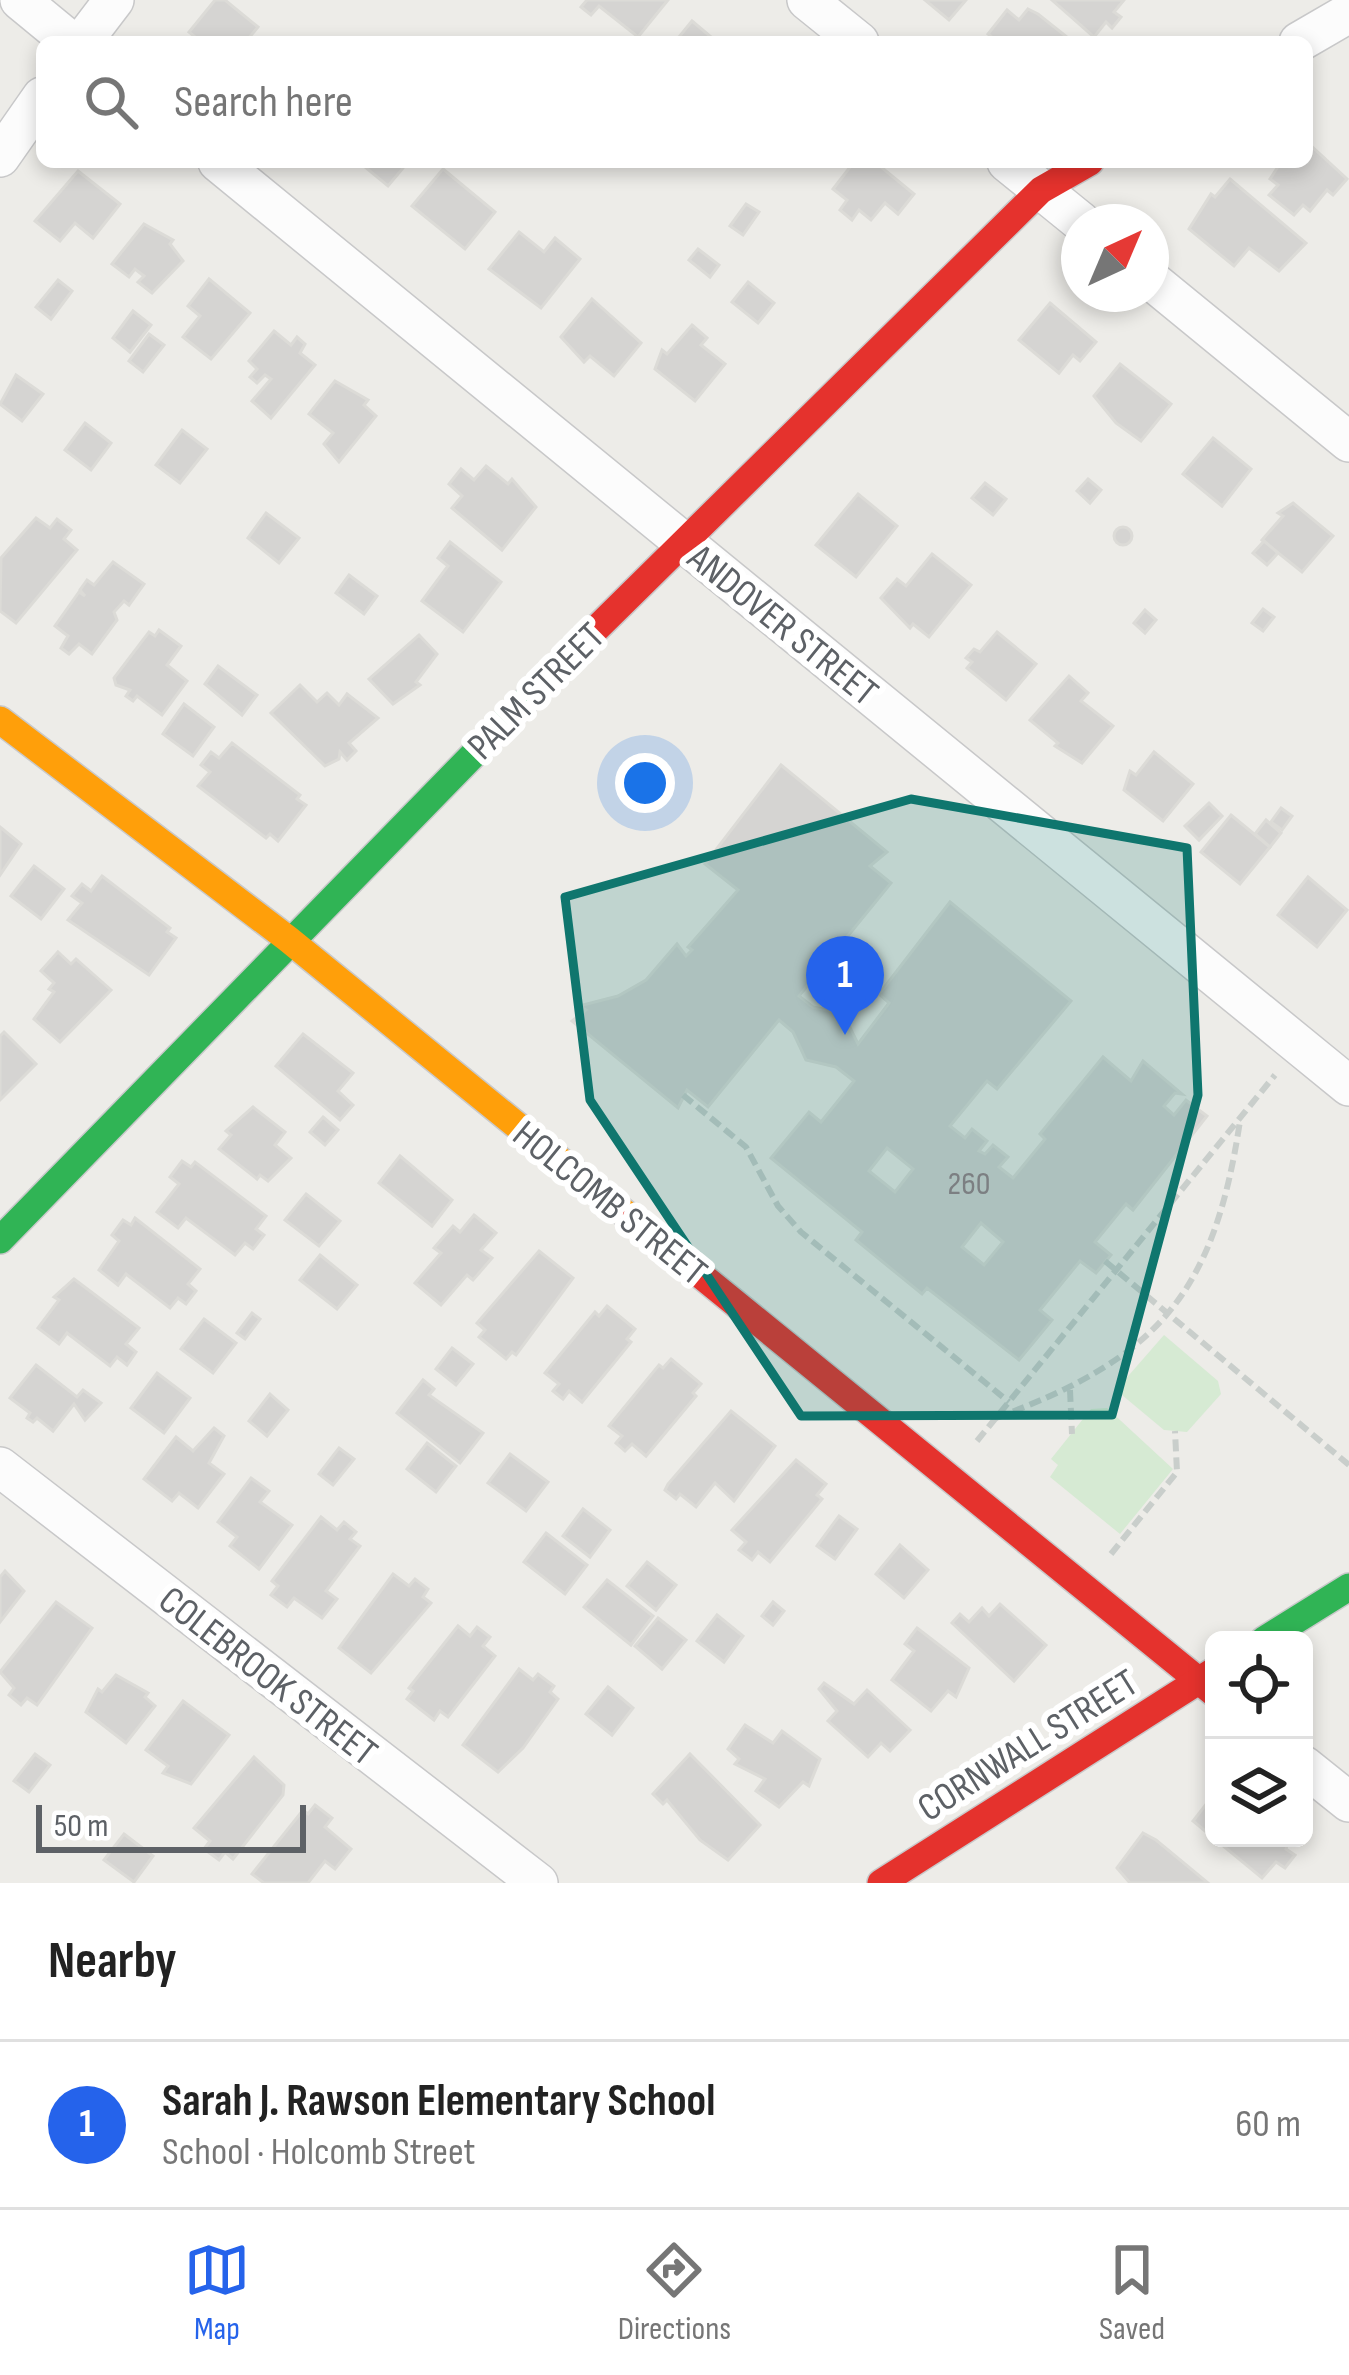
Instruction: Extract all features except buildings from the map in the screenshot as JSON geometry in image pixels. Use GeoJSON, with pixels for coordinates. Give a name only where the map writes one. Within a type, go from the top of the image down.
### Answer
{"type":"FeatureCollection","features":[{"type":"Feature","properties":{"kind":"street"},"geometry":{"type":"LineString","coordinates":[[20,0],[64,36]]}},
{"type":"Feature","properties":{"kind":"street"},"geometry":{"type":"LineString","coordinates":[[87,36],[114,0]]}},
{"type":"Feature","properties":{"kind":"street"},"geometry":{"type":"LineString","coordinates":[[807,0],[852,36]]}},
{"type":"Feature","properties":{"kind":"street"},"geometry":{"type":"LineString","coordinates":[[1309,36],[1349,13]]}},
{"type":"Feature","properties":{"kind":"street"},"geometry":{"type":"LineString","coordinates":[[0,157],[36,106]]}},
{"type":"Feature","properties":{"kind":"street","name":"ANDOVER STREET"},"geometry":{"type":"LineString","coordinates":[[225,168],[1349,1086]]}},
{"type":"Feature","properties":{"kind":"street"},"geometry":{"type":"LineString","coordinates":[[1014,168],[1061,206]]}},
{"type":"Feature","properties":{"kind":"street","name":"PALM STREET"},"geometry":{"type":"LineString","coordinates":[[0,1240],[288,939],[682,540],[1041,190],[1080,168]]}},
{"type":"Feature","properties":{"kind":"street"},"geometry":{"type":"LineString","coordinates":[[1169,295],[1349,442]]}},
{"type":"Feature","properties":{"kind":"street","name":"HOLCOMB STREET"},"geometry":{"type":"LineString","coordinates":[[0,720],[288,939],[1205,1679]]}},
{"type":"Feature","properties":{"kind":"street","name":"COLEBROOK STREET"},"geometry":{"type":"LineString","coordinates":[[0,1467],[538,1883]]}},
{"type":"Feature","properties":{"kind":"street"},"geometry":{"type":"LineString","coordinates":[[1278,1631],[1349,1587]]}},
{"type":"Feature","properties":{"kind":"street","name":"CORNWALL STREET"},"geometry":{"type":"LineString","coordinates":[[881,1883],[1205,1684]]}},
{"type":"Feature","properties":{"kind":"street"},"geometry":{"type":"LineString","coordinates":[[1313,1773],[1349,1802]]}},
{"type":"Feature","properties":{"kind":"path"},"geometry":{"type":"LineString","coordinates":[[970,1448],[1276,1073]]}},
{"type":"Feature","properties":{"kind":"path"},"geometry":{"type":"LineString","coordinates":[[683,1095],[746,1147],[778,1206],[802,1232],[1009,1402]]}},
{"type":"Feature","properties":{"kind":"path"},"geometry":{"type":"LineString","coordinates":[[996,1418],[1070,1390],[1118,1362],[1168,1313],[1195,1276],[1219,1224],[1240,1118]]}},
{"type":"Feature","properties":{"kind":"path"},"geometry":{"type":"LineString","coordinates":[[1105,1262],[1349,1465]]}},
{"type":"Feature","properties":{"kind":"path"},"geometry":{"type":"LineString","coordinates":[[1070,1390],[1072,1434]]}},
{"type":"Feature","properties":{"kind":"path"},"geometry":{"type":"LineString","coordinates":[[1107,1560],[1177,1472],[1175,1431]]}},
{"type":"Feature","properties":{"kind":"highlighted area"},"geometry":{"type":"Polygon","coordinates":[[[911,799],[1187,848],[1198,1095],[1112,1415],[801,1416],[590,1100],[565,897],[911,799]]]}},
{"type":"Feature","properties":{"kind":"green space"},"geometry":{"type":"Polygon","coordinates":[[[1164,1335],[1218,1381],[1221,1394],[1187,1432],[1164,1430],[1116,1390],[1164,1335]]]}},
{"type":"Feature","properties":{"kind":"green space"},"geometry":{"type":"Polygon","coordinates":[[[1107,1408],[1173,1469],[1120,1534],[1050,1477],[1058,1465],[1051,1459],[1091,1409],[1107,1408]]]}},
{"type":"Feature","properties":{"kind":"traffic: fast"},"geometry":{"type":"LineString","coordinates":[[0,1240],[591,634]]}},
{"type":"Feature","properties":{"kind":"traffic: fast"},"geometry":{"type":"LineString","coordinates":[[1278,1631],[1349,1587]]}},
{"type":"Feature","properties":{"kind":"traffic: slow"},"geometry":{"type":"LineString","coordinates":[[0,720],[288,939],[633,1220]]}},
{"type":"Feature","properties":{"kind":"traffic: jam"},"geometry":{"type":"LineString","coordinates":[[591,634],[1041,190],[1080,168]]}},
{"type":"Feature","properties":{"kind":"traffic: jam"},"geometry":{"type":"LineString","coordinates":[[633,1220],[1205,1686]]}},
{"type":"Feature","properties":{"kind":"traffic: jam"},"geometry":{"type":"LineString","coordinates":[[881,1883],[1205,1677]]}},
{"type":"Feature","properties":{"kind":"place","name":"Sarah J. Rawson Elementary School"},"geometry":{"type":"Point","coordinates":[845,1035]}}]}
